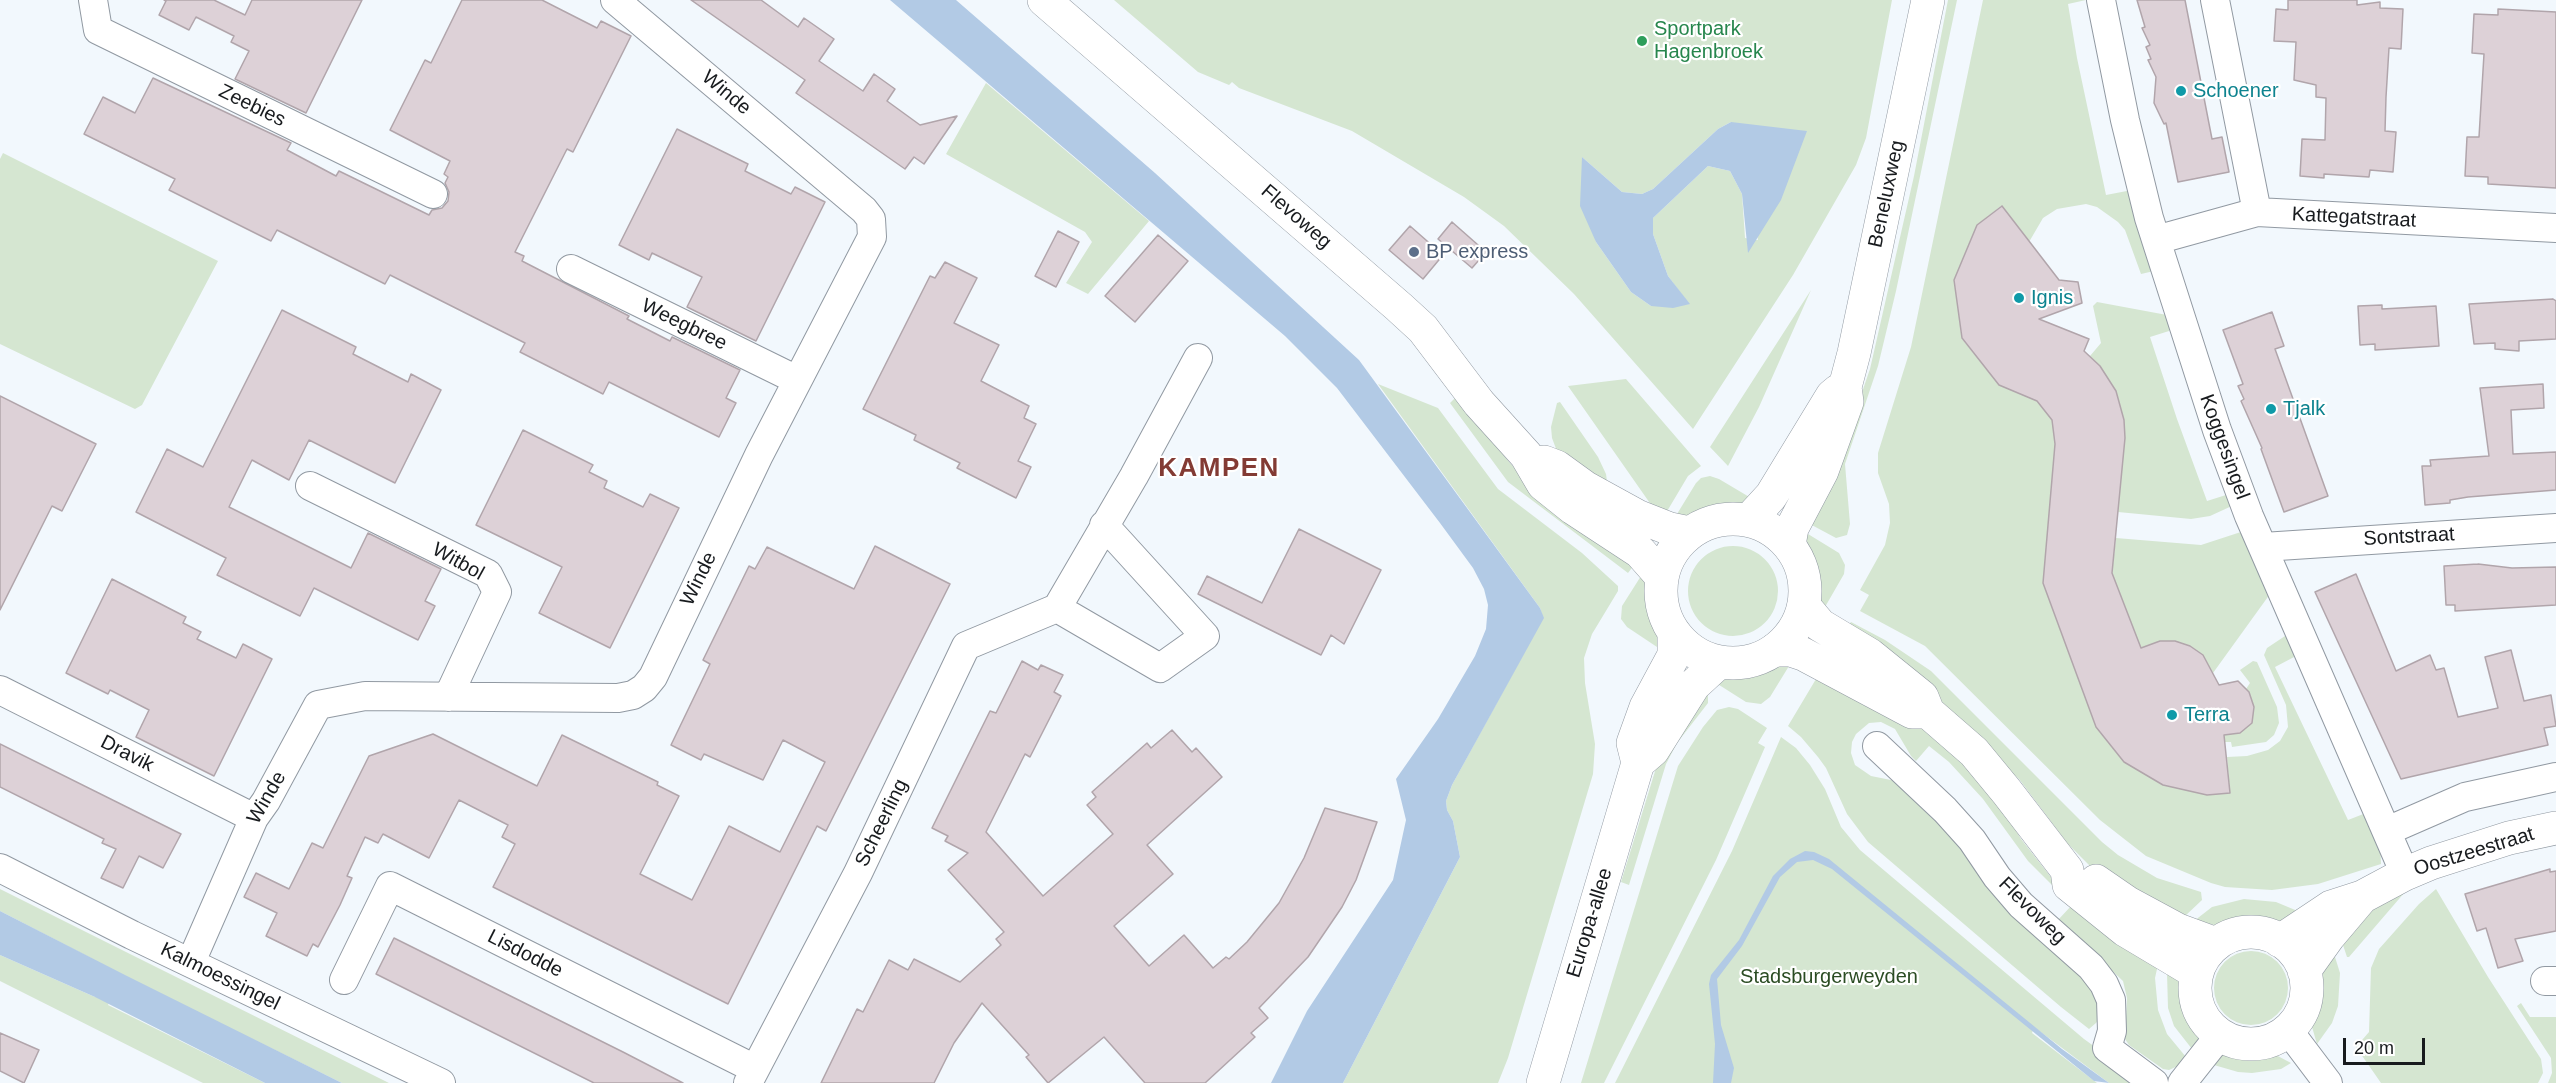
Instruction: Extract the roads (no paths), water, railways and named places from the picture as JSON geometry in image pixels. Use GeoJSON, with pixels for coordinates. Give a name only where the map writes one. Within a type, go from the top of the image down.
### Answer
{"type":"FeatureCollection","features":[{"type":"Feature","properties":{"kind":"street","name":"Zeebies"},"geometry":{"type":"LineString","coordinates":[[93,0],[98,30],[433,194]]}},
{"type":"Feature","properties":{"kind":"street","name":"Winde"},"geometry":{"type":"LineString","coordinates":[[191,962],[254,818],[266,801],[318,705],[365,696],[618,698],[633,695],[644,688],[652,677],[759,455],[872,237],[870,219],[864,210],[615,0]]}},
{"type":"Feature","properties":{"kind":"street","name":"Flevoweg"},"geometry":{"type":"LineString","coordinates":[[1044,0],[1423,329],[1479,403],[1526,455],[1543,484],[1573,508],[1640,552],[1662,577]]}},
{"type":"Feature","properties":{"kind":"street","name":"Beneluxweg"},"geometry":{"type":"LineString","coordinates":[[1789,545],[1792,528],[1822,471],[1847,402],[1845,387],[1928,0]]}},
{"type":"Feature","properties":{"kind":"street","name":"Koggesingel"},"geometry":{"type":"LineString","coordinates":[[2101,0],[2125,120],[2156,240],[2217,430],[2263,547],[2405,874]]}},
{"type":"Feature","properties":{"kind":"street"},"geometry":{"type":"LineString","coordinates":[[2215,0],[2257,213]]}},
{"type":"Feature","properties":{"kind":"street","name":"Kattegatstraat"},"geometry":{"type":"LineString","coordinates":[[2156,240],[2257,213],[2556,228]]}},
{"type":"Feature","properties":{"kind":"street","name":"Weegbree"},"geometry":{"type":"LineString","coordinates":[[571,269],[797,380]]}},
{"type":"Feature","properties":{"kind":"street"},"geometry":{"type":"LineString","coordinates":[[1104,525],[1206,636],[1160,668],[1057,608],[1104,525],[1134,476],[1198,358]]}},
{"type":"Feature","properties":{"kind":"street","name":"Beneluxweg"},"geometry":{"type":"LineString","coordinates":[[1749,520],[1771,496],[1832,396],[1845,387]]}},
{"type":"Feature","properties":{"kind":"street","name":"Flevoweg"},"geometry":{"type":"LineString","coordinates":[[1526,455],[1557,467],[1586,488],[1637,516],[1670,530],[1689,533]]}},
{"type":"Feature","properties":{"kind":"street","name":"Witbol"},"geometry":{"type":"LineString","coordinates":[[310,486],[488,574],[497,592],[448,697]]}},
{"type":"Feature","properties":{"kind":"street"},"geometry":{"type":"LineString","coordinates":[[1721,519],[1749,520],[1771,529],[1789,545],[1802,570],[1806,588],[1804,606],[1794,631],[1775,650],[1748,662],[1719,662],[1694,652],[1674,633],[1663,606],[1662,577],[1671,553],[1689,533],[1721,519]]}},
{"type":"Feature","properties":{"kind":"street","name":"Sontstraat"},"geometry":{"type":"LineString","coordinates":[[2263,547],[2556,528]]}},
{"type":"Feature","properties":{"kind":"street"},"geometry":{"type":"LineString","coordinates":[[1804,606],[1820,625],[1870,655],[1922,697],[1928,712],[1974,752],[2067,870],[2069,885],[2125,930],[2197,973]]}},
{"type":"Feature","properties":{"kind":"street","name":"Scheerling"},"geometry":{"type":"LineString","coordinates":[[751,1076],[858,873],[966,646],[1057,608]]}},
{"type":"Feature","properties":{"kind":"street","name":"Europa-allee"},"geometry":{"type":"LineString","coordinates":[[1543,1083],[1638,763],[1633,743],[1646,707],[1674,655],[1674,633]]}},
{"type":"Feature","properties":{"kind":"street"},"geometry":{"type":"LineString","coordinates":[[1775,650],[1791,650],[1803,654],[1912,712],[1928,712]]}},
{"type":"Feature","properties":{"kind":"street","name":"Europa-allee"},"geometry":{"type":"LineString","coordinates":[[1638,763],[1653,750],[1694,685],[1719,662]]}},
{"type":"Feature","properties":{"kind":"street","name":"Dravik"},"geometry":{"type":"LineString","coordinates":[[0,690],[254,818]]}},
{"type":"Feature","properties":{"kind":"street","name":"Flevoweg"},"geometry":{"type":"LineString","coordinates":[[1877,746],[1945,810],[1972,840],[1997,878],[2021,905],[2091,967],[2104,984],[2110,1000],[2112,1031],[2107,1048],[2154,1083]]}},
{"type":"Feature","properties":{"kind":"street"},"geometry":{"type":"LineString","coordinates":[[2387,831],[2465,797],[2556,777]]}},
{"type":"Feature","properties":{"kind":"street","name":"Oostzeestraat"},"geometry":{"type":"LineString","coordinates":[[2280,940],[2331,907],[2362,897],[2431,863],[2509,838],[2556,828]]}},
{"type":"Feature","properties":{"kind":"street","name":"Kalmoessingel"},"geometry":{"type":"LineString","coordinates":[[0,868],[441,1083]]}},
{"type":"Feature","properties":{"kind":"street"},"geometry":{"type":"LineString","coordinates":[[2067,870],[2081,872],[2128,903],[2178,930],[2217,944]]}},
{"type":"Feature","properties":{"kind":"street","name":"Lisdodde"},"geometry":{"type":"LineString","coordinates":[[344,980],[390,886],[751,1076]]}},
{"type":"Feature","properties":{"kind":"street","name":"Oostzeestraat"},"geometry":{"type":"LineString","coordinates":[[2304,971],[2362,897]]}},
{"type":"Feature","properties":{"kind":"street"},"geometry":{"type":"LineString","coordinates":[[2255,932],[2280,940],[2291,949],[2304,971],[2306,999],[2301,1012],[2288,1030],[2273,1040],[2260,1044],[2232,1041],[2220,1035],[2210,1026],[2196,1001],[2194,987],[2197,973],[2205,957],[2228,936],[2255,932]]}},
{"type":"Feature","properties":{"kind":"street"},"geometry":{"type":"LineString","coordinates":[[2288,1030],[2328,1083]]}},
{"type":"Feature","properties":{"kind":"street"},"geometry":{"type":"LineString","coordinates":[[2182,1083],[2220,1035]]}},
{"type":"Feature","properties":{"kind":"water"},"geometry":{"type":"Polygon","coordinates":[[[890,0],[956,0],[1155,173],[1359,360],[1540,608],[1544,618],[1452,785],[1446,801],[1447,810],[1453,821],[1460,857],[1343,1083],[1271,1083],[1307,1011],[1393,880],[1406,820],[1396,779],[1438,719],[1475,656],[1486,629],[1488,605],[1484,589],[1473,568],[1337,388],[1285,336],[890,0]]]}},
{"type":"Feature","properties":{"kind":"water"},"geometry":{"type":"Polygon","coordinates":[[[1731,122],[1807,131],[1781,200],[1748,253],[1742,194],[1730,171],[1708,166],[1653,218],[1653,234],[1668,276],[1690,304],[1673,308],[1651,306],[1631,292],[1596,242],[1580,206],[1582,157],[1622,192],[1642,194],[1653,189],[1718,129],[1731,122]]]}},
{"type":"Feature","properties":{"kind":"water"},"geometry":{"type":"Polygon","coordinates":[[[1805,851],[1814,852],[1829,859],[2062,1049],[2109,1083],[2094,1081],[1832,869],[1813,860],[1797,862],[1780,877],[1742,946],[1717,979],[1721,1025],[1734,1068],[1731,1083],[1713,1083],[1715,1044],[1709,984],[1711,975],[1739,940],[1773,876],[1790,859],[1805,851]]]}},
{"type":"Feature","properties":{"kind":"water"},"geometry":{"type":"Polygon","coordinates":[[[0,911],[342,1083],[265,1083],[95,997],[0,955],[0,911]]]}},
{"type":"Feature","properties":{"kind":"place","name":"Sportpark Hagenbroek"},"geometry":{"type":"Point","coordinates":[1642,41]}},
{"type":"Feature","properties":{"kind":"place","name":"Schoener"},"geometry":{"type":"Point","coordinates":[2181,91]}},
{"type":"Feature","properties":{"kind":"place","name":"BP express"},"geometry":{"type":"Point","coordinates":[1414,252]}},
{"type":"Feature","properties":{"kind":"place","name":"Ignis"},"geometry":{"type":"Point","coordinates":[2019,298]}},
{"type":"Feature","properties":{"kind":"place","name":"Tjalk"},"geometry":{"type":"Point","coordinates":[2271,409]}},
{"type":"Feature","properties":{"kind":"place","name":"Terra"},"geometry":{"type":"Point","coordinates":[2172,715]}},
{"type":"Feature","properties":{"kind":"district","name":"KAMPEN"},"geometry":{"type":"Point","coordinates":[1219,469]}},
{"type":"Feature","properties":{"kind":"park label","name":"Stadsburgerweyden"},"geometry":{"type":"Point","coordinates":[1829,977]}}]}
